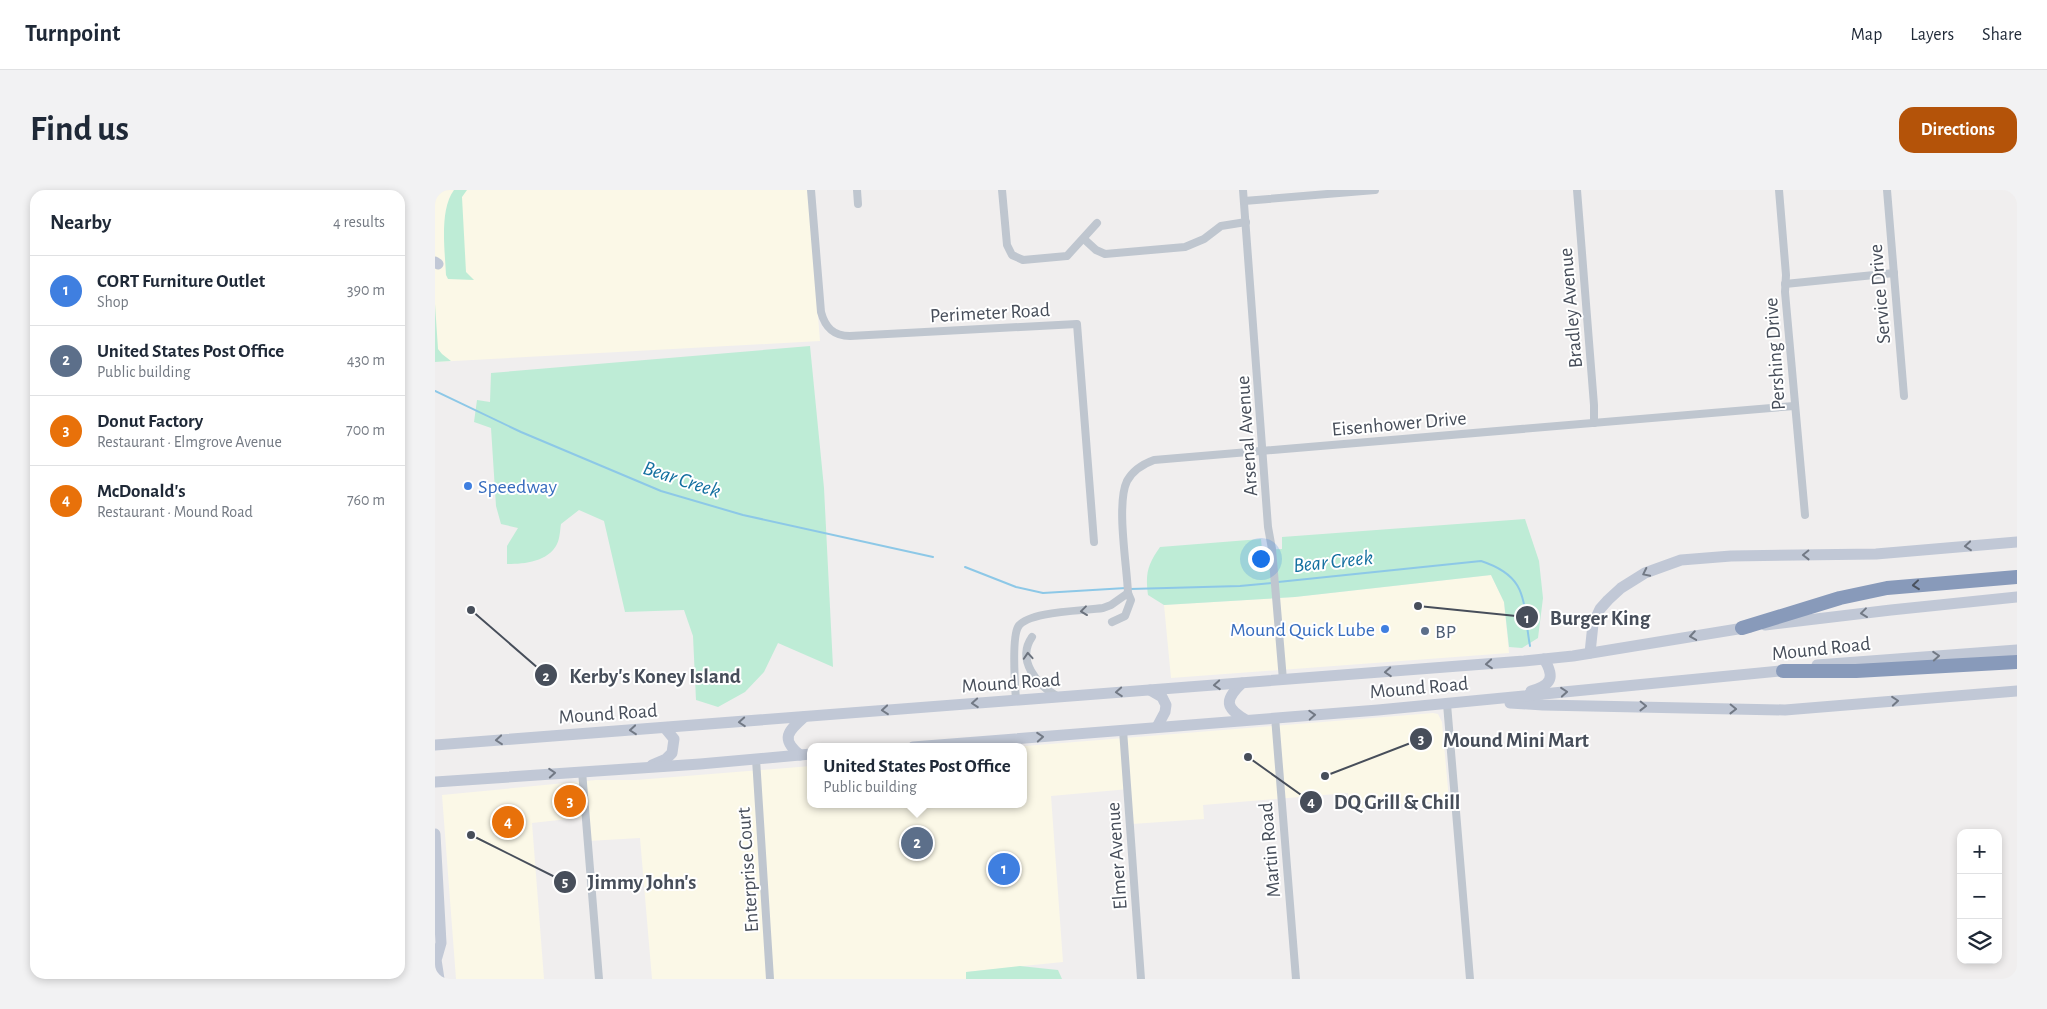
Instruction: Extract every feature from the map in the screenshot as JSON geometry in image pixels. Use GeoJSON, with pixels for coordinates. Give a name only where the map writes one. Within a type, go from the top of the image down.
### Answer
{"type":"FeatureCollection","features":[{"type":"Feature","properties":{"kind":"highway"},"geometry":{"type":"LineString","coordinates":[[1741,628],[1831,601],[1887,588],[2017,577]]}},
{"type":"Feature","properties":{"kind":"highway"},"geometry":{"type":"LineString","coordinates":[[1783,671],[1856,671],[2017,662]]}},
{"type":"Feature","properties":{"kind":"main road"},"geometry":{"type":"LineString","coordinates":[[1590,653],[1593,624],[1600,609],[1608,600],[1621,588],[1645,573],[1681,560],[1731,556],[1876,554],[2017,542]]}},
{"type":"Feature","properties":{"kind":"main road","name":"Mound Road"},"geometry":{"type":"LineString","coordinates":[[435,745],[1544,659],[1741,628],[1918,606],[2017,597]]}},
{"type":"Feature","properties":{"kind":"main road","name":"Mound Road"},"geometry":{"type":"LineString","coordinates":[[962,743],[1447,704],[1783,671],[1813,666],[2017,650]]}},
{"type":"Feature","properties":{"kind":"main road"},"geometry":{"type":"LineString","coordinates":[[1503,698],[1541,688],[1548,682],[1551,678],[1550,669],[1544,659]]}},
{"type":"Feature","properties":{"kind":"main road"},"geometry":{"type":"LineString","coordinates":[[1242,683],[1230,697],[1229,704],[1233,713],[1246,720]]}},
{"type":"Feature","properties":{"kind":"main road"},"geometry":{"type":"LineString","coordinates":[[1150,690],[1162,697],[1166,705],[1165,712],[1157,727]]}},
{"type":"Feature","properties":{"kind":"main road","name":"Mound Road"},"geometry":{"type":"LineString","coordinates":[[1481,700],[1543,705],[1785,710],[2017,691]]}},
{"type":"Feature","properties":{"kind":"main road"},"geometry":{"type":"LineString","coordinates":[[804,717],[792,727],[788,736],[788,742],[791,748],[805,755]]}},
{"type":"Feature","properties":{"kind":"main road"},"geometry":{"type":"LineString","coordinates":[[646,767],[666,758],[672,753],[674,739],[665,728]]}},
{"type":"Feature","properties":{"kind":"main road"},"geometry":{"type":"LineString","coordinates":[[435,782],[805,755]]}},
{"type":"Feature","properties":{"kind":"main road"},"geometry":{"type":"LineString","coordinates":[[435,834],[441,943],[436,955],[439,979]]}},
{"type":"Feature","properties":{"kind":"street","name":"Perimeter Road"},"geometry":{"type":"LineString","coordinates":[[811,190],[821,312],[825,324],[834,333],[850,336],[1077,324],[1094,542]]}},
{"type":"Feature","properties":{"kind":"street"},"geometry":{"type":"LineString","coordinates":[[857,190],[858,204]]}},
{"type":"Feature","properties":{"kind":"street"},"geometry":{"type":"LineString","coordinates":[[1002,190],[1007,245],[1014,257],[1023,260],[1064,257],[1084,239],[1097,223]]}},
{"type":"Feature","properties":{"kind":"street","name":"Arsenal Avenue"},"geometry":{"type":"LineString","coordinates":[[1243,190],[1264,450],[1268,527],[1275,579],[1283,680]]}},
{"type":"Feature","properties":{"kind":"street"},"geometry":{"type":"LineString","coordinates":[[1244,201],[1375,190]]}},
{"type":"Feature","properties":{"kind":"street","name":"Bradley Avenue"},"geometry":{"type":"LineString","coordinates":[[1577,190],[1594,423]]}},
{"type":"Feature","properties":{"kind":"street","name":"Pershing Drive"},"geometry":{"type":"LineString","coordinates":[[1779,190],[1794,406],[1805,515]]}},
{"type":"Feature","properties":{"kind":"street","name":"Service Drive"},"geometry":{"type":"LineString","coordinates":[[1887,190],[1904,396]]}},
{"type":"Feature","properties":{"kind":"street"},"geometry":{"type":"LineString","coordinates":[[1084,239],[1096,250],[1105,254],[1175,249],[1199,242],[1221,226],[1246,222]]}},
{"type":"Feature","properties":{"kind":"street"},"geometry":{"type":"LineString","coordinates":[[1785,284],[1894,273]]}},
{"type":"Feature","properties":{"kind":"street","name":"Eisenhower Drive"},"geometry":{"type":"LineString","coordinates":[[1112,622],[1122,619],[1128,612],[1131,600],[1128,593],[1123,516],[1123,496],[1127,480],[1138,468],[1162,458],[1794,406]]}},
{"type":"Feature","properties":{"kind":"street"},"geometry":{"type":"LineString","coordinates":[[1016,700],[1015,640],[1017,630],[1022,622],[1035,616],[1103,608],[1111,605],[1128,593]]}},
{"type":"Feature","properties":{"kind":"street"},"geometry":{"type":"LineString","coordinates":[[1032,637],[1026,652],[1026,659],[1033,677],[1044,689],[1058,697]]}},
{"type":"Feature","properties":{"kind":"street"},"geometry":{"type":"LineString","coordinates":[[1447,704],[1470,979]]}},
{"type":"Feature","properties":{"kind":"street","name":"Martin Road"},"geometry":{"type":"LineString","coordinates":[[1275,718],[1296,979]]}},
{"type":"Feature","properties":{"kind":"street","name":"Elmer Avenue"},"geometry":{"type":"LineString","coordinates":[[1123,730],[1141,979]]}},
{"type":"Feature","properties":{"kind":"street","name":"Enterprise Court"},"geometry":{"type":"LineString","coordinates":[[756,758],[770,979]]}},
{"type":"Feature","properties":{"kind":"street"},"geometry":{"type":"LineString","coordinates":[[582,771],[599,979]]}},
{"type":"Feature","properties":{"kind":"shaded area"},"geometry":{"type":"Polygon","coordinates":[[[435,190],[808,190],[820,341],[435,362],[435,190]]]}},
{"type":"Feature","properties":{"kind":"shaded area"},"geometry":{"type":"Polygon","coordinates":[[[1491,575],[1504,602],[1509,653],[1171,678],[1164,605],[1295,597],[1491,575]]]}},
{"type":"Feature","properties":{"kind":"shaded area"},"geometry":{"type":"Polygon","coordinates":[[[1433,713],[1438,714],[1442,722],[1449,800],[1350,809],[1348,793],[1203,805],[1204,819],[1132,824],[1129,789],[1051,796],[1063,962],[966,972],[966,979],[652,979],[640,838],[588,841],[586,817],[532,823],[544,979],[456,979],[442,795],[596,780],[636,780],[807,766],[807,808],[1027,808],[1027,746],[1433,713]]]}},
{"type":"Feature","properties":{"kind":"green space"},"geometry":{"type":"Polygon","coordinates":[[[454,190],[467,190],[462,197],[466,272],[474,280],[448,279],[446,275],[444,231],[446,208],[454,190]]]}},
{"type":"Feature","properties":{"kind":"green space"},"geometry":{"type":"Polygon","coordinates":[[[435,304],[438,349],[451,361],[435,362],[435,304]]]}},
{"type":"Feature","properties":{"kind":"green space"},"geometry":{"type":"Polygon","coordinates":[[[810,346],[824,488],[833,667],[778,643],[764,672],[745,692],[718,707],[696,700],[693,636],[684,610],[625,612],[604,521],[579,510],[561,524],[557,544],[548,555],[535,561],[507,564],[507,546],[518,528],[501,524],[496,506],[491,428],[474,422],[477,400],[490,402],[491,373],[810,346]]]}},
{"type":"Feature","properties":{"kind":"green space"},"geometry":{"type":"Polygon","coordinates":[[[1525,519],[1539,561],[1543,598],[1538,638],[1522,648],[1509,647],[1504,602],[1491,575],[1295,597],[1164,605],[1148,595],[1148,569],[1160,547],[1261,539],[1262,550],[1282,549],[1282,537],[1525,519]]]}},
{"type":"Feature","properties":{"kind":"green space"},"geometry":{"type":"Polygon","coordinates":[[[1020,966],[1058,970],[1062,979],[966,979],[966,972],[1020,966]]]}},
{"type":"Feature","properties":{"kind":"waterway","name":"Bear Creek"},"geometry":{"type":"LineString","coordinates":[[435,391],[521,432],[661,491],[743,515],[933,557]]}},
{"type":"Feature","properties":{"kind":"waterway","name":"Bear Creek"},"geometry":{"type":"LineString","coordinates":[[1278,582],[1481,561],[1497,567],[1516,583],[1524,604],[1530,646]]}},
{"type":"Feature","properties":{"kind":"waterway","name":"Bear Creek"},"geometry":{"type":"LineString","coordinates":[[965,567],[1016,587],[1043,593],[1126,588]]}},
{"type":"Feature","properties":{"kind":"waterway","name":"Bear Creek"},"geometry":{"type":"LineString","coordinates":[[1130,589],[1240,586],[1273,583]]}},
{"type":"Feature","properties":{"kind":"place","name":"Speedway"},"geometry":{"type":"Point","coordinates":[468,486]}},
{"type":"Feature","properties":{"kind":"place","name":"Burger King"},"geometry":{"type":"Point","coordinates":[1418,606]}},
{"type":"Feature","properties":{"kind":"place","name":"Kerby's Koney Island"},"geometry":{"type":"Point","coordinates":[471,610]}},
{"type":"Feature","properties":{"kind":"place","name":"Mound Quick Lube"},"geometry":{"type":"Point","coordinates":[1385,629]}},
{"type":"Feature","properties":{"kind":"place","name":"BP"},"geometry":{"type":"Point","coordinates":[1425,631]}},
{"type":"Feature","properties":{"kind":"place","name":"DQ Grill & Chill"},"geometry":{"type":"Point","coordinates":[1248,757]}},
{"type":"Feature","properties":{"kind":"place","name":"Mound Mini Mart"},"geometry":{"type":"Point","coordinates":[1325,776]}},
{"type":"Feature","properties":{"kind":"place","name":"Donut Factory"},"geometry":{"type":"Point","coordinates":[570,801]}},
{"type":"Feature","properties":{"kind":"place","name":"McDonald's"},"geometry":{"type":"Point","coordinates":[508,822]}},
{"type":"Feature","properties":{"kind":"place","name":"Jimmy John's"},"geometry":{"type":"Point","coordinates":[471,835]}},
{"type":"Feature","properties":{"kind":"place","name":"United States Post Office"},"geometry":{"type":"Point","coordinates":[917,843]}},
{"type":"Feature","properties":{"kind":"place","name":"CORT Furniture Outlet"},"geometry":{"type":"Point","coordinates":[1004,869]}}]}
